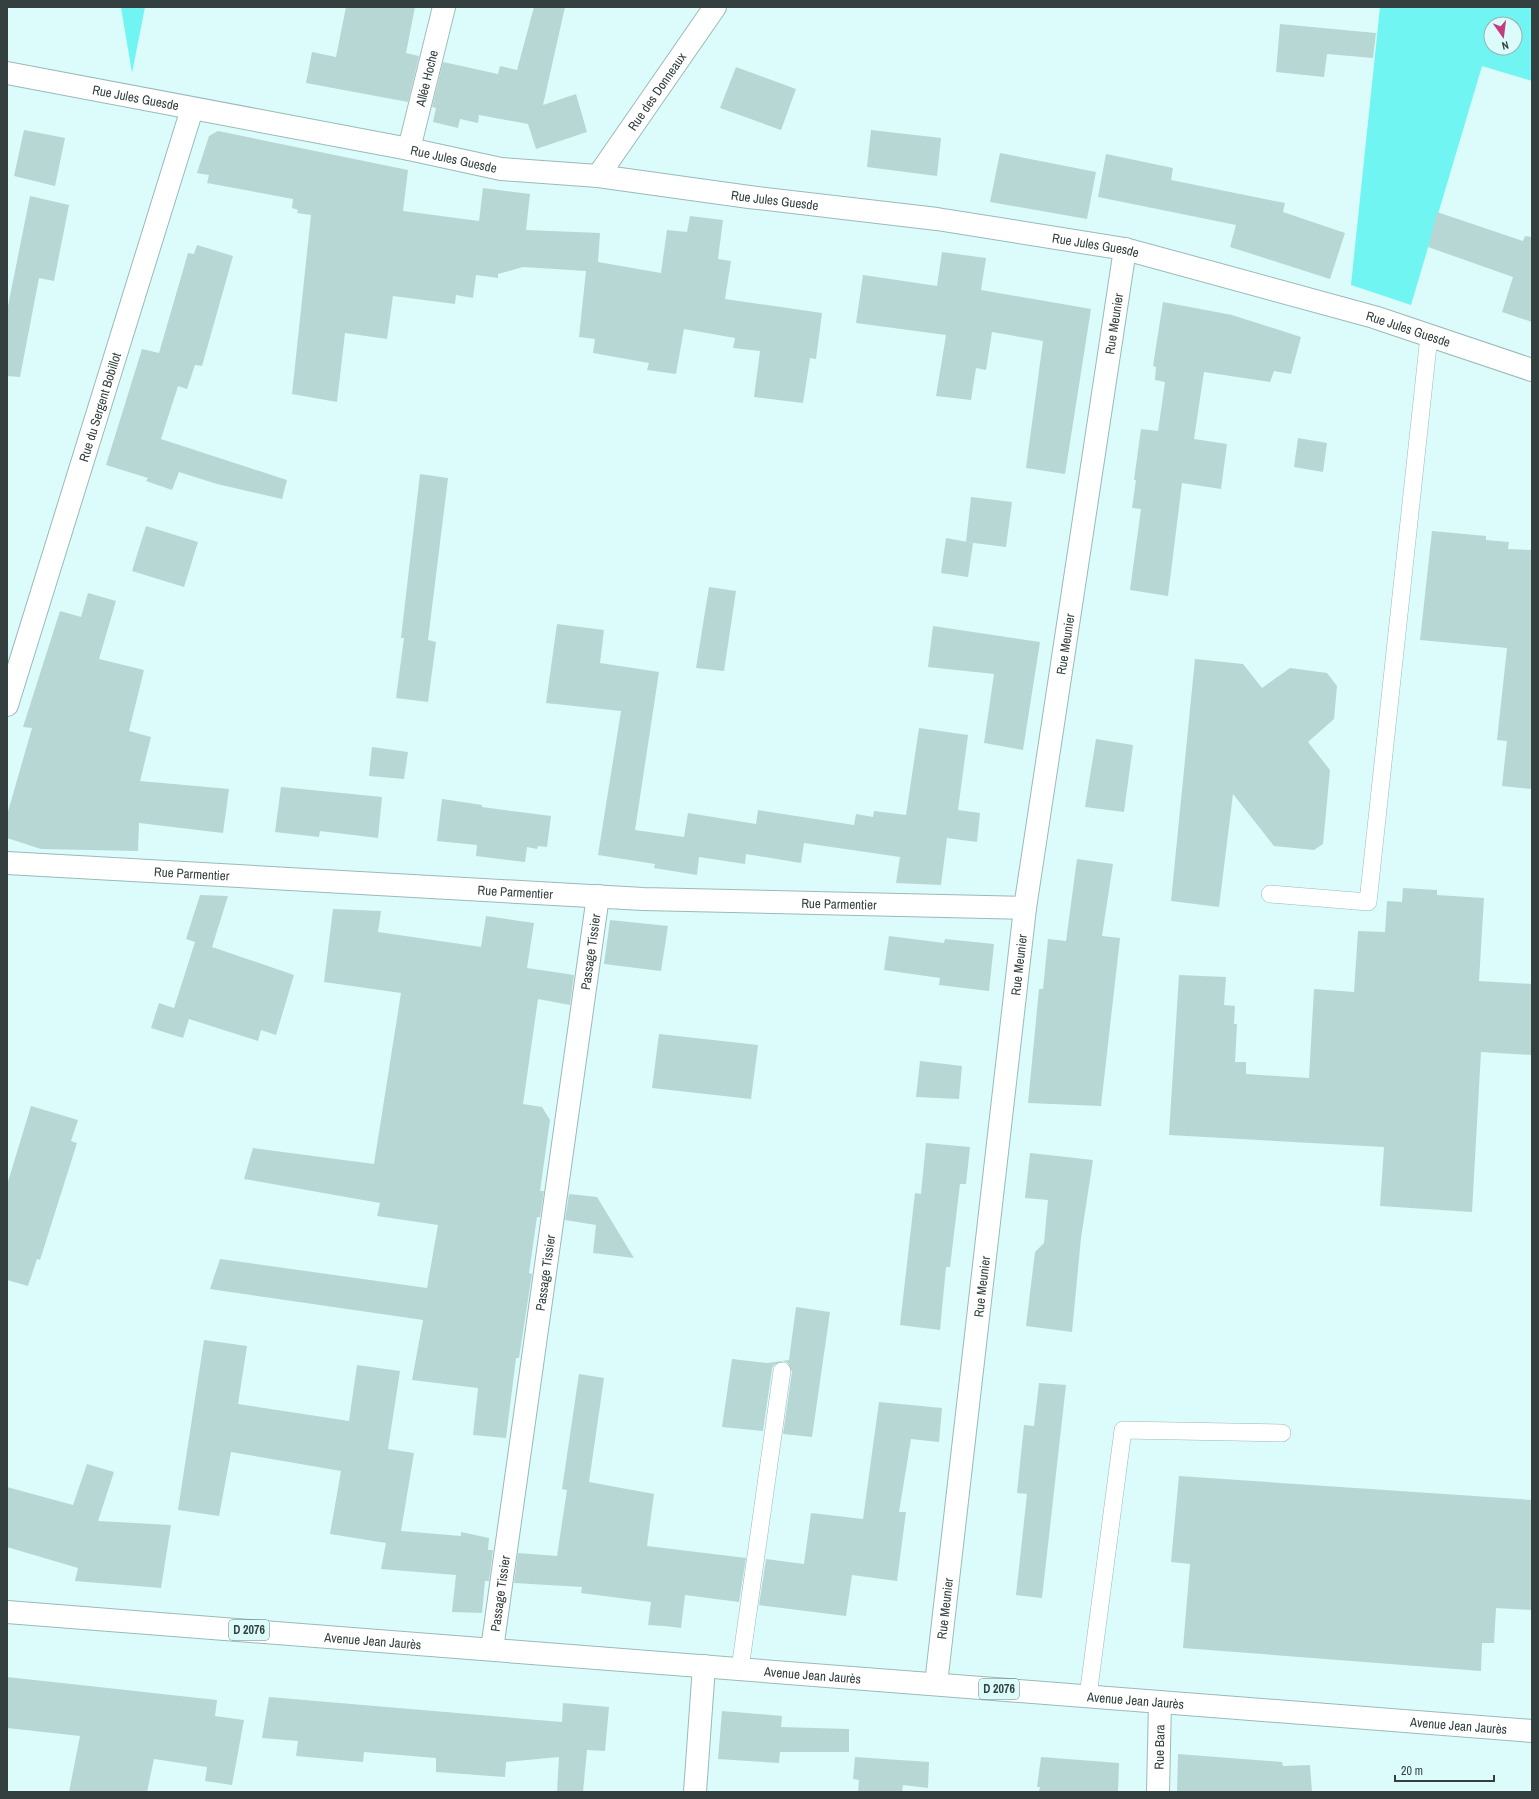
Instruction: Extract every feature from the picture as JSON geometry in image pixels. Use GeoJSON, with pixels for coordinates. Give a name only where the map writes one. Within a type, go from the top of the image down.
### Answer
{"type":"FeatureCollection","features":[{"type":"Feature","properties":{"kind":"street","name":"Allée Hoche"},"geometry":{"type":"LineString","coordinates":[[409,149],[444,7]]}},
{"type":"Feature","properties":{"kind":"street","name":"Rue des Donneaux"},"geometry":{"type":"LineString","coordinates":[[598,176],[715,7]]}},
{"type":"Feature","properties":{"kind":"street","name":"Rue Jules Guesde"},"geometry":{"type":"LineString","coordinates":[[7,73],[409,149],[501,169],[598,176],[749,197],[938,219],[1125,249],[1374,317],[1532,370]]}},
{"type":"Feature","properties":{"kind":"street","name":"Rue du Sergent Bobillot"},"geometry":{"type":"LineString","coordinates":[[7,705],[192,108]]}},
{"type":"Feature","properties":{"kind":"street","name":"Rue Meunier"},"geometry":{"type":"LineString","coordinates":[[936,1684],[1025,908],[1125,249]]}},
{"type":"Feature","properties":{"kind":"street","name":"Rue Parmentier"},"geometry":{"type":"LineString","coordinates":[[7,863],[598,896],[1025,908]]}},
{"type":"Feature","properties":{"kind":"street","name":"Passage Tissier"},"geometry":{"type":"LineString","coordinates":[[492,1649],[598,896]]}},
{"type":"Feature","properties":{"kind":"street","name":"Avenue Jean Jaurès"},"geometry":{"type":"LineString","coordinates":[[7,1612],[1532,1731]]}},
{"type":"Feature","properties":{"kind":"street"},"geometry":{"type":"LineString","coordinates":[[695,1792],[704,1666]]}},
{"type":"Feature","properties":{"kind":"street","name":"Rue Bara"},"geometry":{"type":"LineString","coordinates":[[1158,1792],[1160,1702]]}},
{"type":"Feature","properties":{"kind":"lane"},"geometry":{"type":"LineString","coordinates":[[1270,894],[1368,902],[1429,336]]}},
{"type":"Feature","properties":{"kind":"lane"},"geometry":{"type":"LineString","coordinates":[[740,1669],[782,1371]]}},
{"type":"Feature","properties":{"kind":"lane"},"geometry":{"type":"LineString","coordinates":[[1088,1696],[1123,1430],[1282,1433]]}},
{"type":"Feature","properties":{"kind":"shaded area"},"geometry":{"type":"Polygon","coordinates":[[[121,7],[145,7],[132,73],[121,7]]]}},
{"type":"Feature","properties":{"kind":"shaded area"},"geometry":{"type":"Polygon","coordinates":[[[1380,7],[1532,7],[1532,81],[1482,66],[1411,305],[1351,285],[1380,7]]]}},
{"type":"Feature","properties":{"kind":"building"},"geometry":{"type":"Polygon","coordinates":[[[346,7],[415,7],[406,53],[419,56],[408,102],[306,83],[312,52],[336,57],[346,7]]]}},
{"type":"Feature","properties":{"kind":"building"},"geometry":{"type":"Polygon","coordinates":[[[534,7],[565,7],[543,105],[576,94],[587,132],[536,149],[528,124],[479,115],[478,123],[460,119],[458,128],[433,122],[436,108],[432,107],[443,62],[498,74],[500,66],[517,70],[534,7]]]}},
{"type":"Feature","properties":{"kind":"building"},"geometry":{"type":"Polygon","coordinates":[[[1280,24],[1376,33],[1373,58],[1327,54],[1324,77],[1276,72],[1280,24]]]}},
{"type":"Feature","properties":{"kind":"building"},"geometry":{"type":"Polygon","coordinates":[[[736,67],[796,89],[781,130],[720,108],[736,67]]]}},
{"type":"Feature","properties":{"kind":"building"},"geometry":{"type":"Polygon","coordinates":[[[24,130],[65,138],[55,186],[14,176],[24,130]]]}},
{"type":"Feature","properties":{"kind":"building"},"geometry":{"type":"Polygon","coordinates":[[[871,130],[941,138],[937,176],[867,167],[871,130]]]}},
{"type":"Feature","properties":{"kind":"building"},"geometry":{"type":"Polygon","coordinates":[[[218,131],[408,170],[403,211],[479,221],[483,188],[530,194],[526,230],[600,233],[598,262],[661,273],[667,230],[687,232],[690,216],[723,220],[718,259],[731,261],[725,299],[822,313],[816,359],[810,358],[803,403],[754,397],[760,351],[733,348],[735,338],[684,329],[676,374],[647,370],[649,363],[593,353],[595,339],[579,337],[586,271],[523,267],[498,274],[498,278],[476,275],[473,298],[456,295],[455,304],[393,296],[387,339],[345,333],[337,402],[292,394],[311,215],[297,213],[298,210],[292,208],[293,199],[207,183],[209,175],[197,173],[209,136],[218,131]]]}},
{"type":"Feature","properties":{"kind":"building"},"geometry":{"type":"Polygon","coordinates":[[[1000,153],[1096,172],[1087,219],[990,202],[1000,153]]]}},
{"type":"Feature","properties":{"kind":"building"},"geometry":{"type":"Polygon","coordinates":[[[1106,154],[1173,168],[1171,180],[1285,203],[1283,212],[1345,233],[1330,279],[1230,247],[1236,225],[1098,197],[1106,154]]]}},
{"type":"Feature","properties":{"kind":"building"},"geometry":{"type":"Polygon","coordinates":[[[30,196],[69,205],[54,281],[39,278],[20,377],[7,376],[7,311],[30,196]]]}},
{"type":"Feature","properties":{"kind":"building"},"geometry":{"type":"Polygon","coordinates":[[[1437,212],[1523,241],[1525,236],[1532,237],[1532,322],[1502,312],[1513,277],[1428,247],[1437,212]]]}},
{"type":"Feature","properties":{"kind":"building"},"geometry":{"type":"Polygon","coordinates":[[[197,245],[233,256],[202,366],[195,365],[187,389],[178,386],[161,439],[287,480],[282,499],[217,484],[179,472],[172,490],[146,481],[148,478],[106,465],[142,349],[159,353],[188,253],[194,254],[197,245]]]}},
{"type":"Feature","properties":{"kind":"building"},"geometry":{"type":"Polygon","coordinates":[[[942,252],[986,258],[981,290],[1091,309],[1065,474],[1026,468],[1043,341],[992,332],[986,370],[976,368],[971,400],[936,396],[946,335],[856,323],[863,275],[937,286],[942,252]]]}},
{"type":"Feature","properties":{"kind":"building"},"geometry":{"type":"Polygon","coordinates":[[[1163,302],[1232,315],[1301,337],[1291,374],[1274,371],[1270,382],[1204,372],[1194,439],[1227,444],[1221,489],[1182,483],[1168,596],[1130,590],[1141,509],[1132,508],[1141,429],[1158,431],[1165,382],[1155,380],[1156,367],[1153,366],[1163,302]]]}},
{"type":"Feature","properties":{"kind":"building"},"geometry":{"type":"Polygon","coordinates":[[[1298,438],[1327,443],[1323,472],[1294,467],[1298,438]]]}},
{"type":"Feature","properties":{"kind":"building"},"geometry":{"type":"Polygon","coordinates":[[[420,474],[448,478],[428,640],[436,642],[428,702],[396,698],[404,638],[401,638],[420,474]]]}},
{"type":"Feature","properties":{"kind":"building"},"geometry":{"type":"Polygon","coordinates":[[[971,497],[1012,502],[1006,547],[966,542],[971,497]]]}},
{"type":"Feature","properties":{"kind":"building"},"geometry":{"type":"Polygon","coordinates":[[[146,526],[198,542],[184,587],[132,571],[146,526]]]}},
{"type":"Feature","properties":{"kind":"building"},"geometry":{"type":"Polygon","coordinates":[[[1432,531],[1486,536],[1486,540],[1509,542],[1508,549],[1532,550],[1532,789],[1502,786],[1507,741],[1497,740],[1507,648],[1420,640],[1432,531]]]}},
{"type":"Feature","properties":{"kind":"building"},"geometry":{"type":"Polygon","coordinates":[[[946,538],[973,543],[968,577],[941,573],[946,538]]]}},
{"type":"Feature","properties":{"kind":"building"},"geometry":{"type":"Polygon","coordinates":[[[709,587],[736,591],[724,671],[696,668],[709,587]]]}},
{"type":"Feature","properties":{"kind":"building"},"geometry":{"type":"Polygon","coordinates":[[[88,593],[116,601],[99,659],[144,670],[129,731],[151,737],[140,781],[229,789],[223,833],[139,823],[138,851],[41,849],[7,838],[7,815],[32,728],[23,727],[60,611],[81,617],[88,593]]]}},
{"type":"Feature","properties":{"kind":"building"},"geometry":{"type":"Polygon","coordinates":[[[557,624],[604,630],[600,663],[659,672],[635,830],[684,837],[688,813],[756,824],[758,810],[854,825],[856,814],[873,817],[874,811],[906,815],[919,728],[968,735],[958,810],[980,813],[977,842],[947,838],[941,885],[896,883],[900,857],[804,843],[801,863],[746,854],[745,864],[699,857],[697,875],[654,868],[655,864],[598,855],[621,711],[546,703],[557,624]]]}},
{"type":"Feature","properties":{"kind":"building"},"geometry":{"type":"Polygon","coordinates":[[[933,626],[1040,642],[1023,750],[984,743],[994,674],[928,667],[933,626]]]}},
{"type":"Feature","properties":{"kind":"building"},"geometry":{"type":"Polygon","coordinates":[[[1195,659],[1243,664],[1262,688],[1290,668],[1327,673],[1337,686],[1334,719],[1308,742],[1330,770],[1323,844],[1314,850],[1274,846],[1233,794],[1219,907],[1171,901],[1195,659]]]}},
{"type":"Feature","properties":{"kind":"building"},"geometry":{"type":"Polygon","coordinates":[[[1096,739],[1133,745],[1124,812],[1085,807],[1096,739]]]}},
{"type":"Feature","properties":{"kind":"building"},"geometry":{"type":"Polygon","coordinates":[[[372,747],[408,752],[404,779],[369,776],[372,747]]]}},
{"type":"Feature","properties":{"kind":"building"},"geometry":{"type":"Polygon","coordinates":[[[281,787],[382,797],[378,838],[320,831],[319,837],[275,832],[281,787]]]}},
{"type":"Feature","properties":{"kind":"building"},"geometry":{"type":"Polygon","coordinates":[[[442,799],[482,805],[482,807],[551,816],[547,847],[538,846],[537,849],[527,847],[525,862],[476,856],[477,845],[437,841],[442,799]]]}},
{"type":"Feature","properties":{"kind":"building"},"geometry":{"type":"Polygon","coordinates":[[[1077,859],[1113,864],[1102,936],[1120,938],[1101,1106],[1028,1103],[1039,989],[1043,989],[1048,939],[1066,941],[1077,859]]]}},
{"type":"Feature","properties":{"kind":"building"},"geometry":{"type":"Polygon","coordinates":[[[1403,888],[1437,890],[1437,895],[1484,898],[1479,981],[1532,984],[1532,1055],[1481,1052],[1472,1212],[1380,1206],[1384,1147],[1169,1135],[1179,975],[1226,977],[1224,1005],[1235,1006],[1234,1024],[1237,1024],[1235,1062],[1246,1062],[1246,1074],[1309,1078],[1314,989],[1354,992],[1358,931],[1385,932],[1387,901],[1402,902],[1403,888]]]}},
{"type":"Feature","properties":{"kind":"building"},"geometry":{"type":"Polygon","coordinates":[[[200,895],[228,896],[212,947],[294,975],[276,1035],[261,1030],[258,1041],[189,1019],[183,1038],[151,1028],[159,1003],[174,1008],[195,942],[186,939],[200,895]]]}},
{"type":"Feature","properties":{"kind":"building"},"geometry":{"type":"Polygon","coordinates":[[[333,909],[381,911],[378,932],[481,947],[486,916],[534,923],[527,968],[574,975],[570,1005],[538,999],[523,1104],[542,1107],[550,1120],[540,1191],[544,1191],[540,1217],[537,1217],[529,1273],[532,1274],[519,1358],[516,1358],[506,1438],[473,1435],[478,1388],[412,1380],[423,1320],[210,1289],[220,1259],[427,1288],[438,1225],[377,1216],[380,1203],[244,1179],[253,1148],[374,1164],[401,993],[324,982],[333,909]]]}},
{"type":"Feature","properties":{"kind":"building"},"geometry":{"type":"Polygon","coordinates":[[[610,920],[668,926],[661,971],[604,964],[610,920]]]}},
{"type":"Feature","properties":{"kind":"building"},"geometry":{"type":"Polygon","coordinates":[[[889,936],[944,943],[945,939],[994,944],[989,991],[939,985],[940,978],[884,970],[889,936]]]}},
{"type":"Feature","properties":{"kind":"building"},"geometry":{"type":"Polygon","coordinates":[[[659,1034],[758,1045],[751,1099],[652,1088],[659,1034]]]}},
{"type":"Feature","properties":{"kind":"building"},"geometry":{"type":"Polygon","coordinates":[[[920,1061],[962,1066],[959,1099],[916,1097],[920,1061]]]}},
{"type":"Feature","properties":{"kind":"building"},"geometry":{"type":"Polygon","coordinates":[[[31,1106],[78,1120],[71,1141],[77,1143],[40,1260],[37,1259],[28,1286],[7,1280],[7,1185],[31,1106]]]}},
{"type":"Feature","properties":{"kind":"building"},"geometry":{"type":"Polygon","coordinates":[[[926,1143],[970,1147],[966,1184],[960,1184],[950,1267],[946,1267],[940,1330],[900,1325],[915,1193],[921,1194],[926,1143]]]}},
{"type":"Feature","properties":{"kind":"building"},"geometry":{"type":"Polygon","coordinates":[[[1030,1153],[1093,1160],[1081,1238],[1072,1332],[1026,1326],[1035,1252],[1044,1243],[1048,1200],[1025,1198],[1030,1153]]]}},
{"type":"Feature","properties":{"kind":"building"},"geometry":{"type":"Polygon","coordinates":[[[569,1194],[597,1197],[634,1258],[593,1253],[596,1225],[565,1220],[569,1194]]]}},
{"type":"Feature","properties":{"kind":"building"},"geometry":{"type":"Polygon","coordinates":[[[796,1307],[830,1312],[812,1437],[783,1434],[792,1372],[788,1363],[783,1361],[774,1365],[772,1369],[763,1431],[722,1427],[732,1359],[767,1363],[789,1360],[796,1307]]]}},
{"type":"Feature","properties":{"kind":"building"},"geometry":{"type":"Polygon","coordinates":[[[204,1340],[247,1346],[238,1404],[349,1421],[357,1365],[400,1371],[388,1449],[414,1453],[401,1531],[461,1536],[461,1532],[489,1538],[488,1550],[493,1550],[489,1581],[485,1581],[482,1613],[452,1612],[456,1575],[381,1569],[386,1543],[330,1534],[341,1471],[231,1452],[219,1516],[178,1510],[204,1340]]]}},
{"type":"Feature","properties":{"kind":"building"},"geometry":{"type":"Polygon","coordinates":[[[579,1374],[604,1378],[589,1482],[654,1494],[647,1546],[746,1558],[739,1602],[685,1595],[681,1628],[648,1625],[651,1602],[581,1593],[582,1587],[514,1583],[518,1553],[557,1556],[567,1490],[562,1489],[579,1374]]]}},
{"type":"Feature","properties":{"kind":"building"},"geometry":{"type":"Polygon","coordinates":[[[1039,1383],[1066,1385],[1042,1598],[1016,1595],[1027,1494],[1017,1493],[1024,1425],[1034,1426],[1039,1383]]]}},
{"type":"Feature","properties":{"kind":"building"},"geometry":{"type":"Polygon","coordinates":[[[879,1402],[942,1408],[939,1442],[911,1439],[899,1512],[906,1512],[897,1581],[852,1575],[846,1616],[759,1605],[766,1559],[804,1564],[811,1513],[863,1519],[879,1402]]]}},
{"type":"Feature","properties":{"kind":"building"},"geometry":{"type":"Polygon","coordinates":[[[87,1464],[114,1472],[98,1521],[171,1525],[161,1588],[75,1581],[78,1568],[7,1547],[7,1487],[73,1505],[87,1464]]]}},
{"type":"Feature","properties":{"kind":"building"},"geometry":{"type":"Polygon","coordinates":[[[1179,1476],[1532,1500],[1532,1610],[1496,1608],[1494,1643],[1482,1643],[1481,1671],[1183,1648],[1190,1564],[1171,1562],[1179,1476]]]}},
{"type":"Feature","properties":{"kind":"building"},"geometry":{"type":"Polygon","coordinates":[[[7,1677],[217,1700],[215,1716],[244,1720],[232,1785],[205,1781],[207,1767],[154,1759],[147,1792],[69,1792],[80,1736],[7,1728],[7,1677]]]}},
{"type":"Feature","properties":{"kind":"building"},"geometry":{"type":"Polygon","coordinates":[[[269,1697],[562,1722],[563,1703],[609,1707],[605,1751],[587,1750],[583,1792],[557,1792],[559,1757],[506,1762],[505,1777],[436,1772],[436,1758],[364,1752],[363,1762],[296,1756],[298,1741],[262,1738],[269,1697]]]}},
{"type":"Feature","properties":{"kind":"building"},"geometry":{"type":"Polygon","coordinates":[[[722,1711],[782,1716],[781,1727],[849,1729],[849,1752],[780,1752],[779,1763],[718,1759],[722,1711]]]}},
{"type":"Feature","properties":{"kind":"building"},"geometry":{"type":"Polygon","coordinates":[[[1178,1754],[1282,1762],[1283,1766],[1310,1765],[1312,1792],[1177,1792],[1178,1754]]]}},
{"type":"Feature","properties":{"kind":"building"},"geometry":{"type":"Polygon","coordinates":[[[855,1757],[929,1762],[928,1788],[903,1785],[902,1792],[858,1792],[859,1780],[853,1779],[855,1757]]]}},
{"type":"Feature","properties":{"kind":"building"},"geometry":{"type":"Polygon","coordinates":[[[1041,1757],[1119,1763],[1118,1792],[1039,1792],[1040,1787],[1037,1787],[1041,1757]]]}}]}
